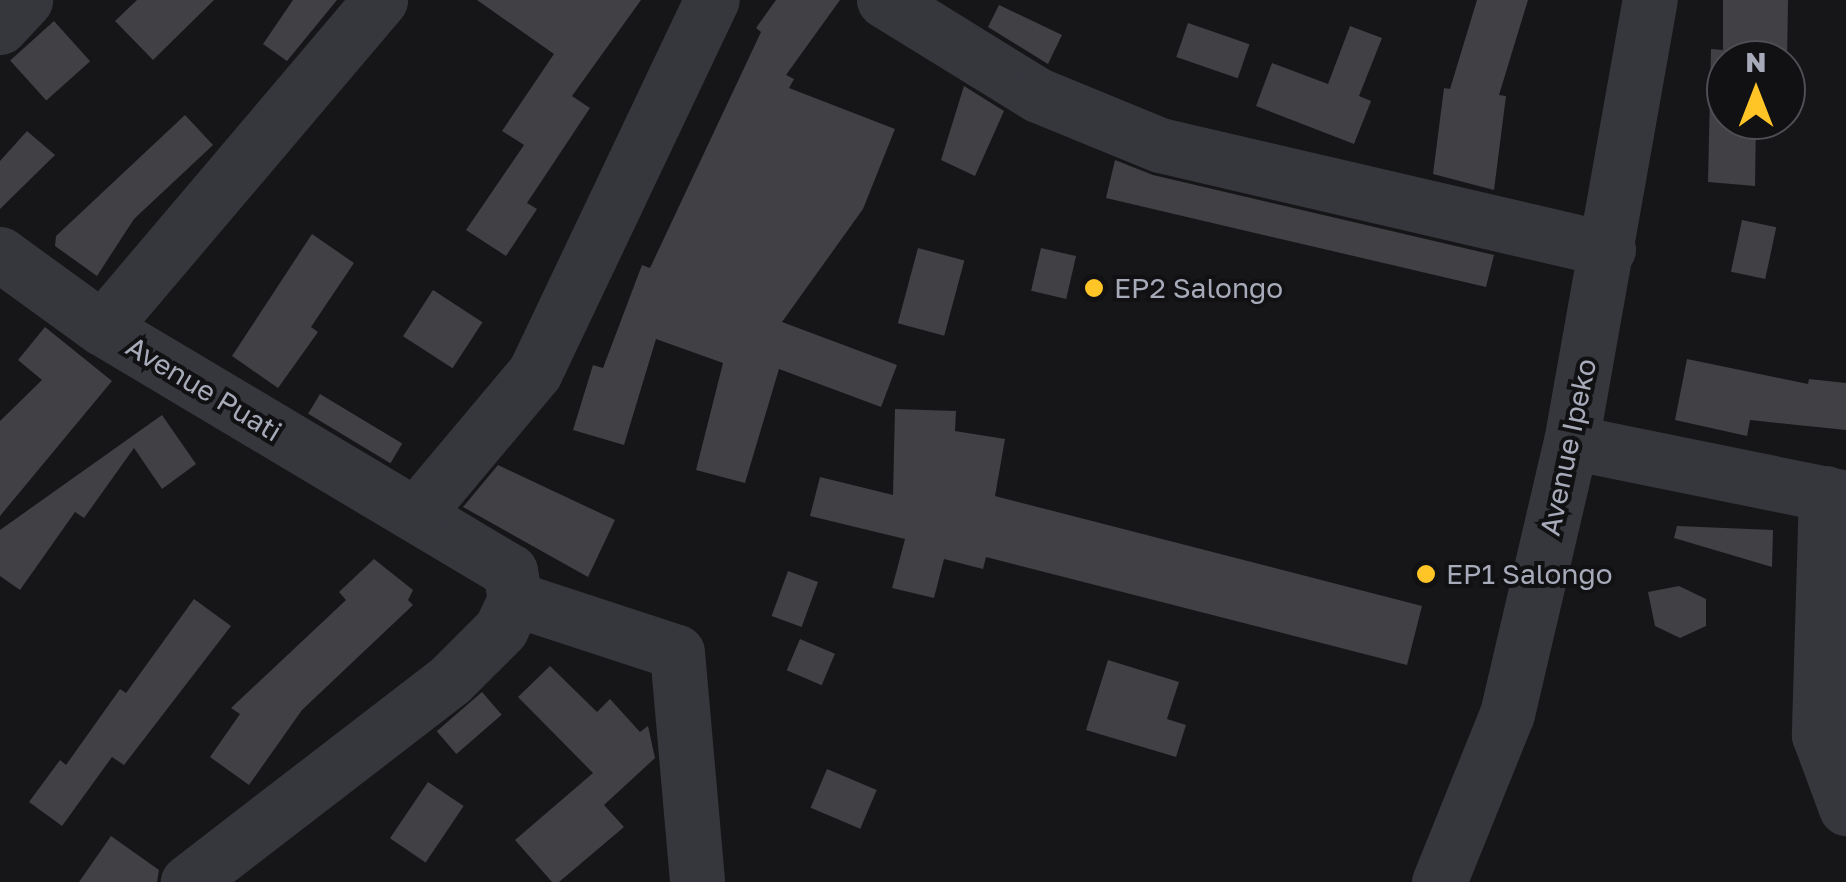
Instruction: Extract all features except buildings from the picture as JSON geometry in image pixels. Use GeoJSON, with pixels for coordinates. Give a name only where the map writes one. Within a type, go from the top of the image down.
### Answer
{"type":"FeatureCollection","features":[{"type":"Feature","properties":{"kind":"street"},"geometry":{"type":"LineString","coordinates":[[0,27],[25,0]]}},
{"type":"Feature","properties":{"kind":"street"},"geometry":{"type":"LineString","coordinates":[[102,328],[380,0]]}},
{"type":"Feature","properties":{"kind":"street"},"geometry":{"type":"LineString","coordinates":[[416,514],[535,372],[712,0]]}},
{"type":"Feature","properties":{"kind":"street"},"geometry":{"type":"LineString","coordinates":[[884,0],[1038,95],[1160,144],[1608,249]]}},
{"type":"Feature","properties":{"kind":"street","name":"Avenue Ipeko"},"geometry":{"type":"LineString","coordinates":[[1439,882],[1507,714],[1571,442],[1650,0]]}},
{"type":"Feature","properties":{"kind":"street","name":"Avenue Puati"},"geometry":{"type":"LineString","coordinates":[[0,254],[102,328],[510,571],[514,599]]}},
{"type":"Feature","properties":{"kind":"street"},"geometry":{"type":"LineString","coordinates":[[1571,442],[1836,496],[1819,735],[1846,808]]}},
{"type":"Feature","properties":{"kind":"street"},"geometry":{"type":"LineString","coordinates":[[188,882],[450,680],[501,628],[514,599],[676,652],[697,882]]}},
{"type":"Feature","properties":{"kind":"place","name":"EP2 Salongo"},"geometry":{"type":"Point","coordinates":[1094,288]}},
{"type":"Feature","properties":{"kind":"place","name":"EP1 Salongo"},"geometry":{"type":"Point","coordinates":[1426,574]}}]}
